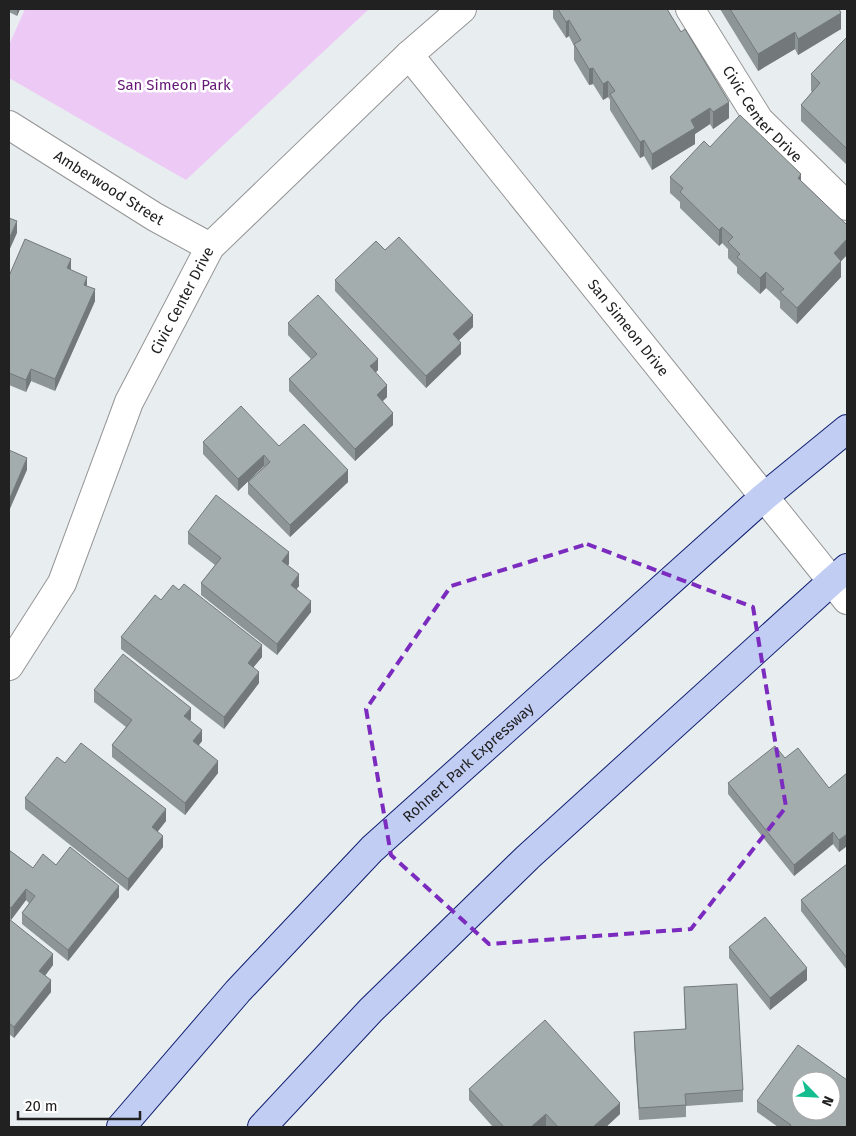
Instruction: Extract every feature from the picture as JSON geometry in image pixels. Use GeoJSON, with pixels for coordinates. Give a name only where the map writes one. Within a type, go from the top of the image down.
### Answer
{"type":"FeatureCollection","features":[{"type":"Feature","properties":{"kind":"main road","name":"Rohnert Park Expressway"},"geometry":{"type":"LineString","coordinates":[[121,1127],[238,991],[372,849],[764,497],[847,429]]}},
{"type":"Feature","properties":{"kind":"main road"},"geometry":{"type":"LineString","coordinates":[[262,1127],[371,1010],[528,857],[842,583]]}},
{"type":"Feature","properties":{"kind":"street","name":"Civic Center Drive"},"geometry":{"type":"LineString","coordinates":[[9,666],[62,584],[129,402],[210,247],[409,55],[462,9]]}},
{"type":"Feature","properties":{"kind":"street","name":"Civic Center Drive"},"geometry":{"type":"LineString","coordinates":[[690,9],[759,120],[847,206]]}},
{"type":"Feature","properties":{"kind":"street","name":"San Simeon Drive"},"geometry":{"type":"LineString","coordinates":[[409,55],[764,497],[842,583]]}},
{"type":"Feature","properties":{"kind":"street","name":"Amberwood Street"},"geometry":{"type":"LineString","coordinates":[[9,125],[155,217],[210,247]]}},
{"type":"Feature","properties":{"kind":"highlighted area"},"geometry":{"type":"Polygon","coordinates":[[[587,544],[753,607],[786,807],[691,929],[489,944],[391,855],[366,709],[451,586],[587,544]]]}},
{"type":"Feature","properties":{"kind":"green space","name":"San Simeon Park"},"geometry":{"type":"Polygon","coordinates":[[[25,9],[369,9],[186,180],[9,78],[9,45],[25,9]]]}},
{"type":"Feature","properties":{"kind":"building"},"geometry":{"type":"Polygon","coordinates":[[[558,9],[667,9],[681,32],[685,29],[729,102],[713,112],[710,108],[691,120],[695,128],[652,154],[644,140],[640,142],[610,94],[615,91],[608,81],[603,84],[593,68],[589,69],[574,44],[581,40],[569,20],[566,22],[558,9]]]}},
{"type":"Feature","properties":{"kind":"building"},"geometry":{"type":"Polygon","coordinates":[[[730,9],[839,9],[841,13],[798,39],[795,32],[758,54],[730,9]]]}},
{"type":"Feature","properties":{"kind":"building"},"geometry":{"type":"Polygon","coordinates":[[[847,37],[847,149],[801,105],[820,83],[811,74],[847,37]]]}},
{"type":"Feature","properties":{"kind":"building"},"geometry":{"type":"Polygon","coordinates":[[[740,115],[801,174],[798,178],[847,225],[847,239],[834,253],[841,261],[797,308],[780,292],[784,289],[766,272],[760,278],[737,257],[740,254],[728,242],[733,237],[722,227],[719,230],[680,192],[683,188],[670,177],[704,141],[710,147],[740,115]]]}},
{"type":"Feature","properties":{"kind":"building"},"geometry":{"type":"Polygon","coordinates":[[[9,218],[17,221],[9,239],[9,218]]]}},
{"type":"Feature","properties":{"kind":"building"},"geometry":{"type":"Polygon","coordinates":[[[399,237],[473,315],[453,334],[461,343],[426,376],[335,280],[376,241],[385,250],[399,237]]]}},
{"type":"Feature","properties":{"kind":"building"},"geometry":{"type":"Polygon","coordinates":[[[25,239],[71,259],[67,268],[87,277],[84,285],[95,289],[55,379],[31,369],[26,380],[9,373],[9,276],[25,239]]]}},
{"type":"Feature","properties":{"kind":"building"},"geometry":{"type":"Polygon","coordinates":[[[318,295],[378,359],[370,366],[387,385],[377,395],[393,413],[355,449],[289,379],[317,354],[288,323],[318,295]]]}},
{"type":"Feature","properties":{"kind":"building"},"geometry":{"type":"Polygon","coordinates":[[[241,406],[279,446],[304,424],[348,470],[290,525],[248,482],[270,462],[264,455],[238,479],[203,442],[241,406]]]}},
{"type":"Feature","properties":{"kind":"building"},"geometry":{"type":"Polygon","coordinates":[[[9,450],[27,458],[9,500],[9,450]]]}},
{"type":"Feature","properties":{"kind":"building"},"geometry":{"type":"Polygon","coordinates":[[[216,495],[289,552],[282,561],[299,574],[291,585],[311,601],[277,644],[201,583],[221,558],[188,532],[216,495]]]}},
{"type":"Feature","properties":{"kind":"building"},"geometry":{"type":"Polygon","coordinates":[[[184,584],[262,645],[248,663],[259,672],[224,717],[121,637],[155,595],[161,600],[173,585],[179,590],[184,584]]]}},
{"type":"Feature","properties":{"kind":"building"},"geometry":{"type":"Polygon","coordinates":[[[123,654],[191,708],[184,716],[202,730],[193,741],[218,761],[185,803],[112,745],[132,720],[94,690],[123,654]]]}},
{"type":"Feature","properties":{"kind":"building"},"geometry":{"type":"Polygon","coordinates":[[[81,743],[166,809],[152,827],[163,836],[128,879],[25,798],[57,757],[65,763],[81,743]]]}},
{"type":"Feature","properties":{"kind":"building"},"geometry":{"type":"Polygon","coordinates":[[[775,746],[785,758],[798,748],[829,788],[847,773],[847,834],[839,840],[833,832],[794,865],[728,783],[775,746]]]}},
{"type":"Feature","properties":{"kind":"building"},"geometry":{"type":"Polygon","coordinates":[[[70,847],[119,886],[68,950],[22,913],[35,896],[26,889],[11,908],[9,906],[9,850],[33,868],[43,854],[56,865],[70,847]]]}},
{"type":"Feature","properties":{"kind":"building"},"geometry":{"type":"Polygon","coordinates":[[[847,864],[847,958],[801,900],[847,864]]]}},
{"type":"Feature","properties":{"kind":"building"},"geometry":{"type":"Polygon","coordinates":[[[765,917],[807,968],[770,998],[729,947],[765,917]]]}},
{"type":"Feature","properties":{"kind":"building"},"geometry":{"type":"Polygon","coordinates":[[[9,919],[53,954],[39,971],[51,980],[14,1027],[9,1023],[9,919]]]}},
{"type":"Feature","properties":{"kind":"building"},"geometry":{"type":"Polygon","coordinates":[[[737,984],[743,1090],[685,1094],[686,1105],[639,1108],[634,1032],[686,1029],[684,987],[737,984]]]}},
{"type":"Feature","properties":{"kind":"building"},"geometry":{"type":"Polygon","coordinates":[[[545,1020],[620,1103],[593,1127],[558,1127],[546,1114],[531,1127],[504,1127],[469,1089],[545,1020]]]}},
{"type":"Feature","properties":{"kind":"building"},"geometry":{"type":"Polygon","coordinates":[[[798,1045],[834,1071],[791,1071],[791,1121],[841,1121],[841,1076],[847,1080],[847,1127],[790,1127],[791,1125],[757,1101],[798,1045]]]}}]}
